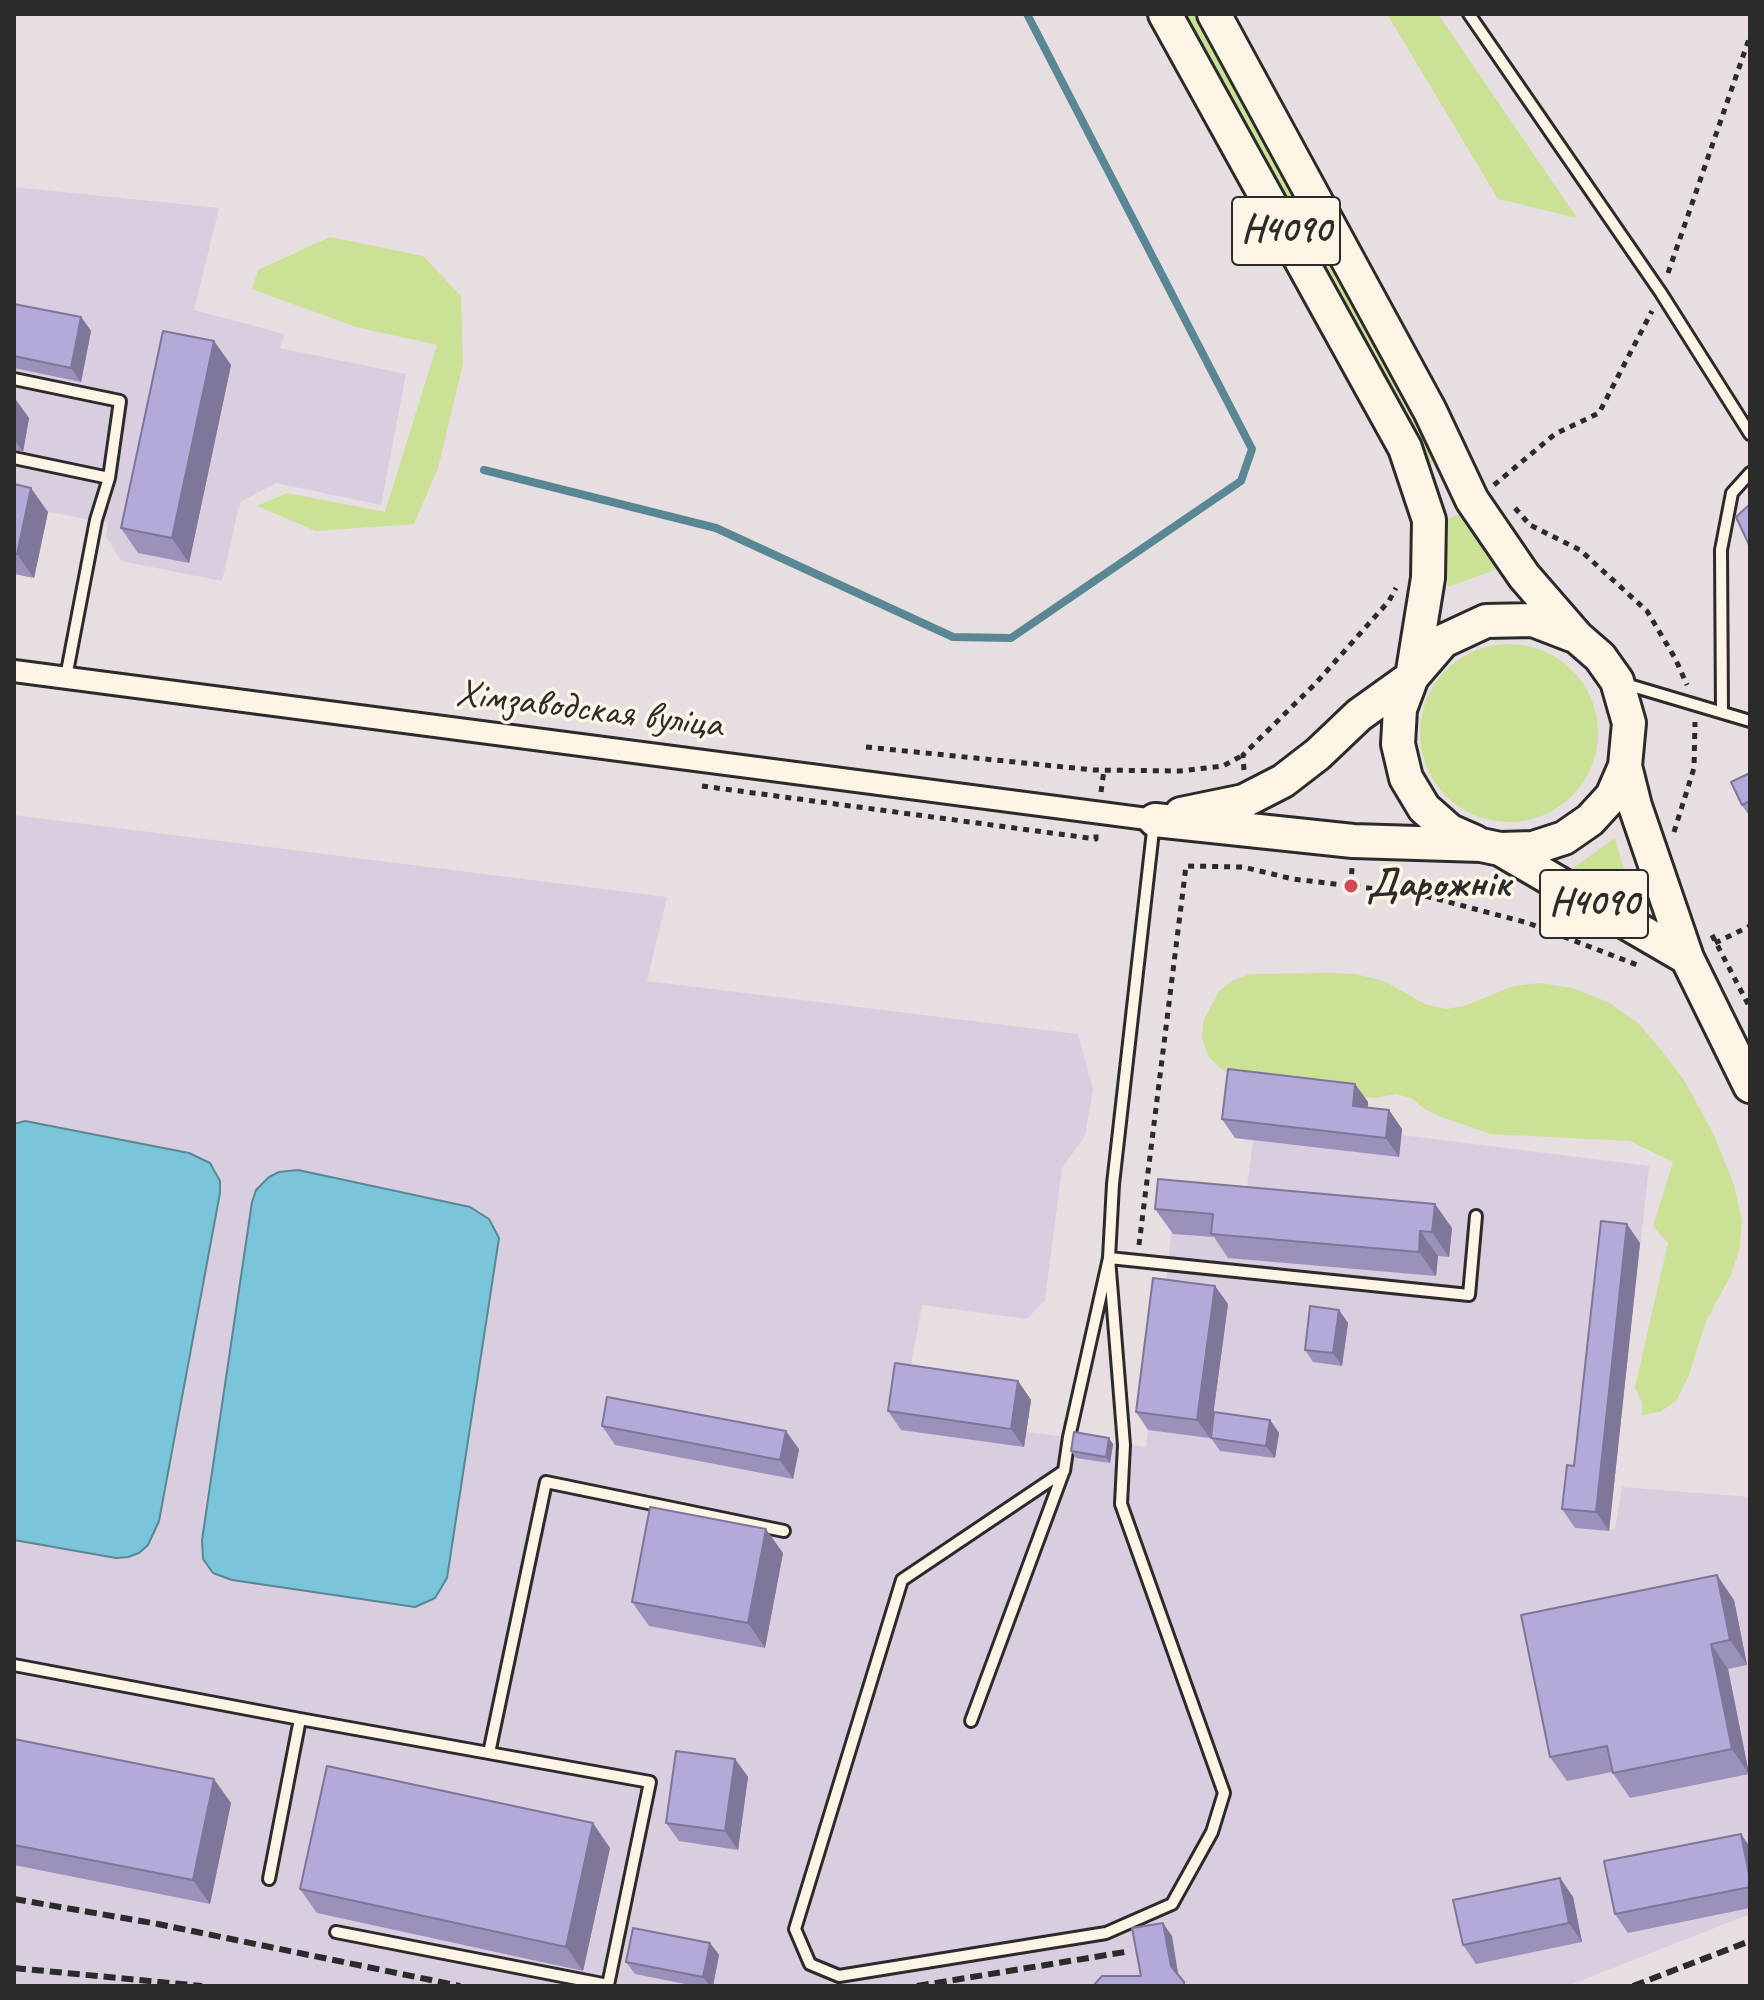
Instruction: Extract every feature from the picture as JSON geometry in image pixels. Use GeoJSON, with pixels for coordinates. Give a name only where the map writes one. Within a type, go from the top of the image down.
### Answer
{"type":"FeatureCollection","features":[{"type":"Feature","properties":{"kind":"main road","name":"Н4090"},"geometry":{"type":"LineString","coordinates":[[1165,14],[1405,448],[1429,520],[1428,578],[1412,677],[1400,709],[1398,744],[1406,778],[1424,808],[1450,831],[1491,847],[1701,951]]}},
{"type":"Feature","properties":{"kind":"main road","name":"Н4090"},"geometry":{"type":"LineString","coordinates":[[1214,14],[1430,411],[1472,500],[1524,576],[1577,637],[1600,657],[1617,681],[1629,723],[1625,766],[1612,796],[1590,820],[1564,838],[1533,848],[1491,847]]}},
{"type":"Feature","properties":{"kind":"main road","name":"Н4090"},"geometry":{"type":"LineString","coordinates":[[1412,677],[1443,641],[1486,621],[1533,620],[1577,637]]}},
{"type":"Feature","properties":{"kind":"main road"},"geometry":{"type":"LineString","coordinates":[[1244,816],[1359,715],[1412,677]]}},
{"type":"Feature","properties":{"kind":"main road","name":"Н4090"},"geometry":{"type":"LineString","coordinates":[[1625,766],[1635,806],[1701,951],[1750,1086]]}},
{"type":"Feature","properties":{"kind":"main road"},"geometry":{"type":"LineString","coordinates":[[1155,820],[1244,816],[1353,841],[1491,847]]}},
{"type":"Feature","properties":{"kind":"street","name":"Хімзаводская вуліца"},"geometry":{"type":"LineString","coordinates":[[14,671],[1155,820]]}},
{"type":"Feature","properties":{"kind":"lane"},"geometry":{"type":"LineString","coordinates":[[1469,14],[1661,293],[1750,434]]}},
{"type":"Feature","properties":{"kind":"lane"},"geometry":{"type":"LineString","coordinates":[[14,379],[120,401],[109,478],[96,520],[66,677]]}},
{"type":"Feature","properties":{"kind":"lane"},"geometry":{"type":"LineString","coordinates":[[14,458],[109,478]]}},
{"type":"Feature","properties":{"kind":"lane"},"geometry":{"type":"LineString","coordinates":[[1722,712],[1721,550],[1732,493],[1750,473]]}},
{"type":"Feature","properties":{"kind":"lane"},"geometry":{"type":"LineString","coordinates":[[1617,681],[1750,721]]}},
{"type":"Feature","properties":{"kind":"lane"},"geometry":{"type":"LineString","coordinates":[[1064,1471],[902,1580],[795,1929],[810,1964],[839,1976],[1106,1933],[1172,1904],[1212,1832],[1224,1793],[1121,1504],[1124,1445],[1109,1258],[1113,1184],[1155,820]]}},
{"type":"Feature","properties":{"kind":"lane"},"geometry":{"type":"LineString","coordinates":[[1109,1258],[1469,1295],[1476,1216]]}},
{"type":"Feature","properties":{"kind":"lane"},"geometry":{"type":"LineString","coordinates":[[971,1721],[1064,1471],[1109,1258]]}},
{"type":"Feature","properties":{"kind":"lane"},"geometry":{"type":"LineString","coordinates":[[489,1753],[546,1482],[784,1531]]}},
{"type":"Feature","properties":{"kind":"lane"},"geometry":{"type":"LineString","coordinates":[[14,1665],[650,1782],[608,1985],[336,1932]]}},
{"type":"Feature","properties":{"kind":"lane"},"geometry":{"type":"LineString","coordinates":[[269,1879],[300,1719]]}},
{"type":"Feature","properties":{"kind":"path"},"geometry":{"type":"LineString","coordinates":[[1503,495],[1495,485],[1555,434],[1599,413],[1661,293],[1750,36]]}},
{"type":"Feature","properties":{"kind":"path"},"geometry":{"type":"LineString","coordinates":[[1512,505],[1530,525],[1580,550],[1647,611],[1675,658],[1695,705],[1694,768],[1673,831],[1678,844]]}},
{"type":"Feature","properties":{"kind":"path"},"geometry":{"type":"LineString","coordinates":[[866,747],[1094,770],[1180,771],[1223,766],[1243,755],[1316,683],[1389,601],[1399,582]]}},
{"type":"Feature","properties":{"kind":"path"},"geometry":{"type":"LineString","coordinates":[[1243,755],[1243,867]]}},
{"type":"Feature","properties":{"kind":"path"},"geometry":{"type":"LineString","coordinates":[[1136,1262],[1186,866],[1243,867],[1293,879],[1418,894],[1528,923],[1645,968]]}},
{"type":"Feature","properties":{"kind":"path"},"geometry":{"type":"LineString","coordinates":[[1701,951],[1750,926]]}},
{"type":"Feature","properties":{"kind":"path"},"geometry":{"type":"LineString","coordinates":[[1701,951],[1709,929]]}},
{"type":"Feature","properties":{"kind":"path"},"geometry":{"type":"LineString","coordinates":[[1701,951],[1750,1008]]}},
{"type":"Feature","properties":{"kind":"shaded area"},"geometry":{"type":"Polygon","coordinates":[[[14,187],[219,208],[194,310],[284,334],[280,348],[406,374],[381,505],[276,483],[240,502],[222,581],[121,561],[106,536],[108,523],[48,512],[34,578],[14,574],[14,187]]]}},
{"type":"Feature","properties":{"kind":"shaded area"},"geometry":{"type":"Polygon","coordinates":[[[14,815],[667,897],[647,981],[1078,1034],[1093,1089],[1085,1136],[1062,1168],[1045,1300],[1027,1319],[922,1305],[908,1381],[1027,1432],[1146,1447],[1175,1204],[1244,1210],[1253,1141],[1235,1138],[1368,1102],[1366,1124],[1402,1129],[1402,1135],[1649,1166],[1609,1530],[1615,1529],[1622,1487],[1750,1497],[1750,1914],[1567,1986],[14,1986],[14,815]]]}},
{"type":"Feature","properties":{"kind":"green space"},"geometry":{"type":"Polygon","coordinates":[[[1180,14],[1194,14],[1254,120],[1436,458],[1429,465],[1180,14]]]}},
{"type":"Feature","properties":{"kind":"green space"},"geometry":{"type":"Polygon","coordinates":[[[1387,14],[1438,14],[1577,218],[1498,199],[1387,14]]]}},
{"type":"Feature","properties":{"kind":"green space"},"geometry":{"type":"Polygon","coordinates":[[[330,237],[423,256],[461,296],[463,364],[438,468],[414,524],[316,531],[257,506],[287,493],[385,512],[437,345],[356,327],[252,289],[258,270],[330,237]]]}},
{"type":"Feature","properties":{"kind":"green space"},"geometry":{"type":"Polygon","coordinates":[[[1461,513],[1500,568],[1448,587],[1444,521],[1461,513]]]}},
{"type":"Feature","properties":{"kind":"green space"},"geometry":{"type":"Polygon","coordinates":[[[1509,644],[1543,651],[1572,670],[1591,699],[1598,733],[1591,767],[1572,796],[1543,815],[1509,822],[1475,815],[1446,796],[1427,767],[1420,733],[1427,699],[1446,670],[1475,651],[1509,644]]]}},
{"type":"Feature","properties":{"kind":"green space"},"geometry":{"type":"Polygon","coordinates":[[[1615,838],[1637,914],[1573,868],[1615,838]]]}},
{"type":"Feature","properties":{"kind":"green space"},"geometry":{"type":"Polygon","coordinates":[[[1250,974],[1355,974],[1384,981],[1425,1004],[1447,1009],[1467,1005],[1513,986],[1540,983],[1572,988],[1610,1003],[1639,1024],[1662,1051],[1684,1080],[1714,1135],[1734,1185],[1742,1221],[1739,1251],[1731,1275],[1706,1321],[1689,1375],[1676,1401],[1660,1412],[1642,1415],[1642,1403],[1635,1387],[1668,1243],[1653,1226],[1673,1162],[1630,1141],[1491,1134],[1441,1117],[1411,1098],[1396,1094],[1375,1098],[1263,1084],[1222,1070],[1209,1057],[1202,1039],[1203,1022],[1219,991],[1232,981],[1250,974]]]}},
{"type":"Feature","properties":{"kind":"water"},"geometry":{"type":"Polygon","coordinates":[[[25,1121],[189,1153],[210,1163],[220,1181],[159,1521],[148,1545],[128,1557],[116,1558],[14,1540],[14,1124],[25,1121]]]}},
{"type":"Feature","properties":{"kind":"water"},"geometry":{"type":"Polygon","coordinates":[[[298,1170],[470,1207],[489,1219],[499,1238],[447,1578],[435,1598],[415,1607],[232,1580],[213,1573],[203,1559],[202,1540],[252,1202],[256,1190],[269,1177],[279,1172],[298,1170]]]}},
{"type":"Feature","properties":{"kind":"building"},"geometry":{"type":"Polygon","coordinates":[[[14,304],[81,317],[71,368],[14,356],[14,304]]]}},
{"type":"Feature","properties":{"kind":"building"},"geometry":{"type":"Polygon","coordinates":[[[163,331],[214,341],[172,538],[121,528],[163,331]]]}},
{"type":"Feature","properties":{"kind":"building"},"geometry":{"type":"Polygon","coordinates":[[[14,484],[31,488],[17,554],[14,553],[14,484]]]}},
{"type":"Feature","properties":{"kind":"building"},"geometry":{"type":"Polygon","coordinates":[[[1750,504],[1750,547],[1736,517],[1750,504]]]}},
{"type":"Feature","properties":{"kind":"building"},"geometry":{"type":"Polygon","coordinates":[[[1750,773],[1750,801],[1742,805],[1731,782],[1750,773]]]}},
{"type":"Feature","properties":{"kind":"building"},"geometry":{"type":"Polygon","coordinates":[[[1228,1069],[1355,1084],[1353,1106],[1389,1110],[1386,1138],[1222,1119],[1228,1069]]]}},
{"type":"Feature","properties":{"kind":"building"},"geometry":{"type":"Polygon","coordinates":[[[1158,1179],[1435,1204],[1432,1232],[1420,1231],[1419,1252],[1211,1234],[1213,1214],[1155,1209],[1158,1179]]]}},
{"type":"Feature","properties":{"kind":"building"},"geometry":{"type":"Polygon","coordinates":[[[1601,1221],[1627,1224],[1596,1512],[1562,1509],[1567,1465],[1574,1466],[1601,1221]]]}},
{"type":"Feature","properties":{"kind":"building"},"geometry":{"type":"Polygon","coordinates":[[[1153,1278],[1215,1286],[1197,1420],[1136,1412],[1153,1278]]]}},
{"type":"Feature","properties":{"kind":"building"},"geometry":{"type":"Polygon","coordinates":[[[1310,1306],[1339,1310],[1333,1353],[1305,1350],[1310,1306]]]}},
{"type":"Feature","properties":{"kind":"building"},"geometry":{"type":"Polygon","coordinates":[[[895,1363],[1018,1381],[1011,1429],[888,1411],[895,1363]]]}},
{"type":"Feature","properties":{"kind":"building"},"geometry":{"type":"Polygon","coordinates":[[[607,1397],[786,1431],[780,1460],[602,1426],[607,1397]]]}},
{"type":"Feature","properties":{"kind":"building"},"geometry":{"type":"Polygon","coordinates":[[[1214,1412],[1270,1420],[1266,1446],[1211,1438],[1214,1412]]]}},
{"type":"Feature","properties":{"kind":"building"},"geometry":{"type":"Polygon","coordinates":[[[1074,1432],[1109,1438],[1106,1457],[1071,1451],[1074,1432]]]}},
{"type":"Feature","properties":{"kind":"building"},"geometry":{"type":"Polygon","coordinates":[[[650,1507],[766,1529],[748,1623],[632,1602],[650,1507]]]}},
{"type":"Feature","properties":{"kind":"building"},"geometry":{"type":"Polygon","coordinates":[[[1717,1575],[1730,1640],[1711,1644],[1732,1749],[1613,1773],[1607,1746],[1550,1757],[1521,1615],[1717,1575]]]}},
{"type":"Feature","properties":{"kind":"building"},"geometry":{"type":"Polygon","coordinates":[[[14,1739],[214,1779],[193,1880],[14,1845],[14,1739]]]}},
{"type":"Feature","properties":{"kind":"building"},"geometry":{"type":"Polygon","coordinates":[[[676,1751],[735,1759],[725,1831],[666,1823],[676,1751]]]}},
{"type":"Feature","properties":{"kind":"building"},"geometry":{"type":"Polygon","coordinates":[[[327,1766],[593,1823],[566,1947],[300,1889],[327,1766]]]}},
{"type":"Feature","properties":{"kind":"building"},"geometry":{"type":"Polygon","coordinates":[[[1741,1834],[1750,1887],[1615,1914],[1604,1861],[1741,1834]]]}},
{"type":"Feature","properties":{"kind":"building"},"geometry":{"type":"Polygon","coordinates":[[[1560,1878],[1569,1923],[1463,1945],[1453,1900],[1560,1878]]]}},
{"type":"Feature","properties":{"kind":"building"},"geometry":{"type":"Polygon","coordinates":[[[1163,1923],[1171,1966],[1184,1986],[1093,1986],[1102,1976],[1141,1976],[1132,1928],[1163,1923]]]}},
{"type":"Feature","properties":{"kind":"building"},"geometry":{"type":"Polygon","coordinates":[[[633,1928],[710,1943],[703,1977],[626,1962],[633,1928]]]}},
{"type":"Feature","properties":{"kind":"waterway"},"geometry":{"type":"LineString","coordinates":[[484,470],[716,528],[953,637],[1011,638],[1241,481],[1252,449],[1027,14]]}},
{"type":"Feature","properties":{"kind":"railway"},"geometry":{"type":"LineString","coordinates":[[14,1899],[158,1924],[460,1986]]}},
{"type":"Feature","properties":{"kind":"railway"},"geometry":{"type":"LineString","coordinates":[[1633,1986],[1750,1941]]}},
{"type":"Feature","properties":{"kind":"railway"},"geometry":{"type":"LineString","coordinates":[[917,1986],[1125,1952]]}},
{"type":"Feature","properties":{"kind":"railway"},"geometry":{"type":"LineString","coordinates":[[14,1968],[202,1986]]}},
{"type":"Feature","properties":{"kind":"place","name":"Дарожнік"},"geometry":{"type":"Point","coordinates":[1351,886]}}]}
